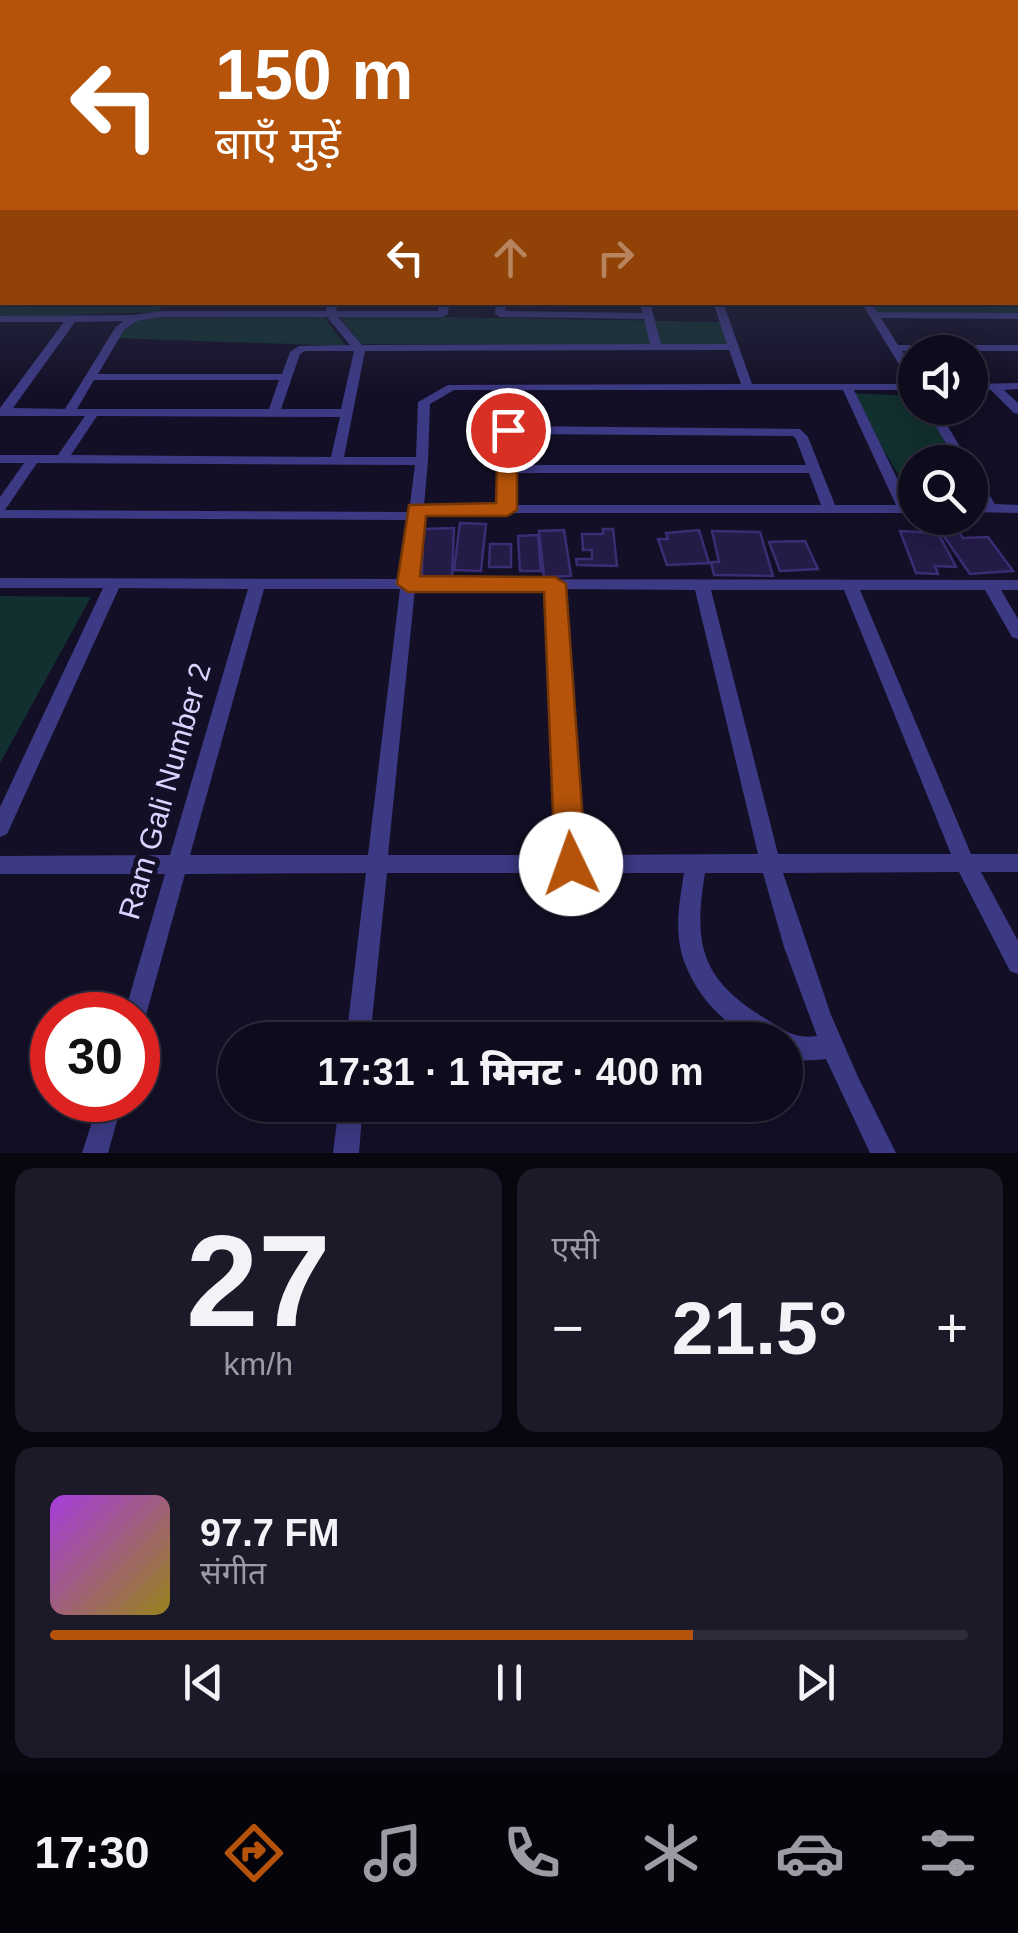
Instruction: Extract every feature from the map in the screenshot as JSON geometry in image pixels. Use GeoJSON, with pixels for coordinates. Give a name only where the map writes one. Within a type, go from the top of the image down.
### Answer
{"type":"FeatureCollection","features":[{"type":"Feature","properties":{"kind":"street"},"geometry":{"type":"LineString","coordinates":[[219,315],[224,305]]}},
{"type":"Feature","properties":{"kind":"street"},"geometry":{"type":"LineString","coordinates":[[274,314],[278,305]]}},
{"type":"Feature","properties":{"kind":"street"},"geometry":{"type":"LineString","coordinates":[[68,413],[120,328],[134,318],[165,308],[219,315],[332,308],[390,308],[442,314],[444,305]]}},
{"type":"Feature","properties":{"kind":"street"},"geometry":{"type":"LineString","coordinates":[[501,305],[500,314],[648,316]]}},
{"type":"Feature","properties":{"kind":"street"},"geometry":{"type":"LineString","coordinates":[[646,305],[656,347]]}},
{"type":"Feature","properties":{"kind":"street"},"geometry":{"type":"LineString","coordinates":[[719,305],[748,388]]}},
{"type":"Feature","properties":{"kind":"street"},"geometry":{"type":"LineString","coordinates":[[868,305],[898,355]]}},
{"type":"Feature","properties":{"kind":"street"},"geometry":{"type":"LineString","coordinates":[[332,308],[359,346],[337,460]]}},
{"type":"Feature","properties":{"kind":"street"},"geometry":{"type":"LineString","coordinates":[[874,315],[1016,318]]}},
{"type":"Feature","properties":{"kind":"street"},"geometry":{"type":"LineString","coordinates":[[2,412],[72,318]]}},
{"type":"Feature","properties":{"kind":"street"},"geometry":{"type":"LineString","coordinates":[[0,319],[134,318]]}},
{"type":"Feature","properties":{"kind":"street"},"geometry":{"type":"LineString","coordinates":[[0,336],[15,319]]}},
{"type":"Feature","properties":{"kind":"street"},"geometry":{"type":"LineString","coordinates":[[274,413],[298,350],[359,346],[734,347]]}},
{"type":"Feature","properties":{"kind":"street"},"geometry":{"type":"LineString","coordinates":[[894,348],[1018,348]]}},
{"type":"Feature","properties":{"kind":"street"},"geometry":{"type":"LineString","coordinates":[[90,377],[286,377]]}},
{"type":"Feature","properties":{"kind":"street"},"geometry":{"type":"LineString","coordinates":[[360,1022],[422,461],[424,402],[429,396],[452,387],[898,385]]}},
{"type":"Feature","properties":{"kind":"street"},"geometry":{"type":"LineString","coordinates":[[988,386],[1018,386]]}},
{"type":"Feature","properties":{"kind":"street"},"geometry":{"type":"LineString","coordinates":[[994,386],[1018,410]]}},
{"type":"Feature","properties":{"kind":"street"},"geometry":{"type":"LineString","coordinates":[[507,510],[508,387]]}},
{"type":"Feature","properties":{"kind":"street"},"geometry":{"type":"LineString","coordinates":[[847,387],[898,486]]}},
{"type":"Feature","properties":{"kind":"street"},"geometry":{"type":"LineString","coordinates":[[2,412],[346,412]]}},
{"type":"Feature","properties":{"kind":"street"},"geometry":{"type":"LineString","coordinates":[[63,458],[93,413]]}},
{"type":"Feature","properties":{"kind":"street"},"geometry":{"type":"LineString","coordinates":[[508,430],[786,430],[802,437],[830,509]]}},
{"type":"Feature","properties":{"kind":"street"},"geometry":{"type":"LineString","coordinates":[[0,458],[422,461]]}},
{"type":"Feature","properties":{"kind":"street"},"geometry":{"type":"LineString","coordinates":[[0,511],[34,458]]}},
{"type":"Feature","properties":{"kind":"street"},"geometry":{"type":"LineString","coordinates":[[508,470],[815,469]]}},
{"type":"Feature","properties":{"kind":"street"},"geometry":{"type":"LineString","coordinates":[[988,505],[1018,509]]}},
{"type":"Feature","properties":{"kind":"street"},"geometry":{"type":"LineString","coordinates":[[0,511],[898,509]]}},
{"type":"Feature","properties":{"kind":"street"},"geometry":{"type":"LineString","coordinates":[[0,584],[1018,585]]}},
{"type":"Feature","properties":{"kind":"street"},"geometry":{"type":"LineString","coordinates":[[0,828],[113,584]]}},
{"type":"Feature","properties":{"kind":"street"},"geometry":{"type":"LineString","coordinates":[[555,584],[571,864]]}},
{"type":"Feature","properties":{"kind":"street","name":"Ram Gali Number 2"},"geometry":{"type":"LineString","coordinates":[[143,992],[257,585]]}},
{"type":"Feature","properties":{"kind":"street"},"geometry":{"type":"LineString","coordinates":[[702,585],[768,864],[834,1046],[883,1153]]}},
{"type":"Feature","properties":{"kind":"street"},"geometry":{"type":"LineString","coordinates":[[850,585],[965,863],[1018,962]]}},
{"type":"Feature","properties":{"kind":"street"},"geometry":{"type":"LineString","coordinates":[[990,585],[1018,633]]}},
{"type":"Feature","properties":{"kind":"street"},"geometry":{"type":"LineString","coordinates":[[0,865],[1018,863]]}},
{"type":"Feature","properties":{"kind":"street"},"geometry":{"type":"LineString","coordinates":[[696,864],[686,910],[690,954],[706,986],[748,1022]]}},
{"type":"Feature","properties":{"kind":"street"},"geometry":{"type":"LineString","coordinates":[[803,1049],[834,1046]]}},
{"type":"Feature","properties":{"kind":"street"},"geometry":{"type":"LineString","coordinates":[[95,1153],[104,1122]]}},
{"type":"Feature","properties":{"kind":"street"},"geometry":{"type":"LineString","coordinates":[[346,1153],[349,1122]]}},
{"type":"Feature","properties":{"kind":"green space"},"geometry":{"type":"Polygon","coordinates":[[[0,305],[163,305],[158,312],[0,317],[0,305]]]}},
{"type":"Feature","properties":{"kind":"green space"},"geometry":{"type":"Polygon","coordinates":[[[872,305],[1018,305],[1018,315],[878,314],[872,305]]]}},
{"type":"Feature","properties":{"kind":"green space"},"geometry":{"type":"Polygon","coordinates":[[[337,315],[722,322],[727,345],[362,344],[337,315]]]}},
{"type":"Feature","properties":{"kind":"green space"},"geometry":{"type":"Polygon","coordinates":[[[324,317],[346,346],[114,338],[137,321],[157,318],[324,317]]]}},
{"type":"Feature","properties":{"kind":"green space"},"geometry":{"type":"Polygon","coordinates":[[[850,393],[898,395],[898,425],[937,425],[946,445],[898,445],[898,474],[850,393]]]}},
{"type":"Feature","properties":{"kind":"green space"},"geometry":{"type":"Polygon","coordinates":[[[0,596],[91,597],[0,763],[0,596]]]}},
{"type":"Feature","properties":{"kind":"building"},"geometry":{"type":"Polygon","coordinates":[[[460,523],[486,524],[481,571],[454,570],[460,523]]]}},
{"type":"Feature","properties":{"kind":"building"},"geometry":{"type":"Polygon","coordinates":[[[454,528],[452,576],[422,577],[423,529],[454,528]]]}},
{"type":"Feature","properties":{"kind":"building"},"geometry":{"type":"Polygon","coordinates":[[[603,529],[613,529],[617,566],[577,565],[576,559],[592,559],[592,550],[583,550],[582,534],[603,534],[603,529]]]}},
{"type":"Feature","properties":{"kind":"building"},"geometry":{"type":"Polygon","coordinates":[[[564,530],[571,576],[544,577],[539,531],[564,530]]]}},
{"type":"Feature","properties":{"kind":"building"},"geometry":{"type":"Polygon","coordinates":[[[699,530],[709,563],[667,565],[658,539],[668,539],[666,533],[699,530]]]}},
{"type":"Feature","properties":{"kind":"building"},"geometry":{"type":"Polygon","coordinates":[[[712,531],[760,532],[773,576],[714,575],[711,562],[719,562],[712,531]]]}},
{"type":"Feature","properties":{"kind":"building"},"geometry":{"type":"Polygon","coordinates":[[[538,535],[541,571],[520,571],[518,536],[538,535]]]}},
{"type":"Feature","properties":{"kind":"building"},"geometry":{"type":"Polygon","coordinates":[[[902,535],[939,535],[956,567],[935,566],[938,574],[916,573],[902,535]]]}},
{"type":"Feature","properties":{"kind":"building"},"geometry":{"type":"Polygon","coordinates":[[[943,535],[988,537],[1013,571],[970,574],[943,535]]]}},
{"type":"Feature","properties":{"kind":"building"},"geometry":{"type":"Polygon","coordinates":[[[805,541],[818,569],[780,571],[769,542],[805,541]]]}},
{"type":"Feature","properties":{"kind":"building"},"geometry":{"type":"Polygon","coordinates":[[[490,544],[511,544],[511,567],[489,567],[490,544]]]}},
{"type":"Feature","properties":{"kind":"route"},"geometry":{"type":"LineString","coordinates":[[508,430],[507,510],[416,509],[408,584],[555,584],[571,864]]}}]}
